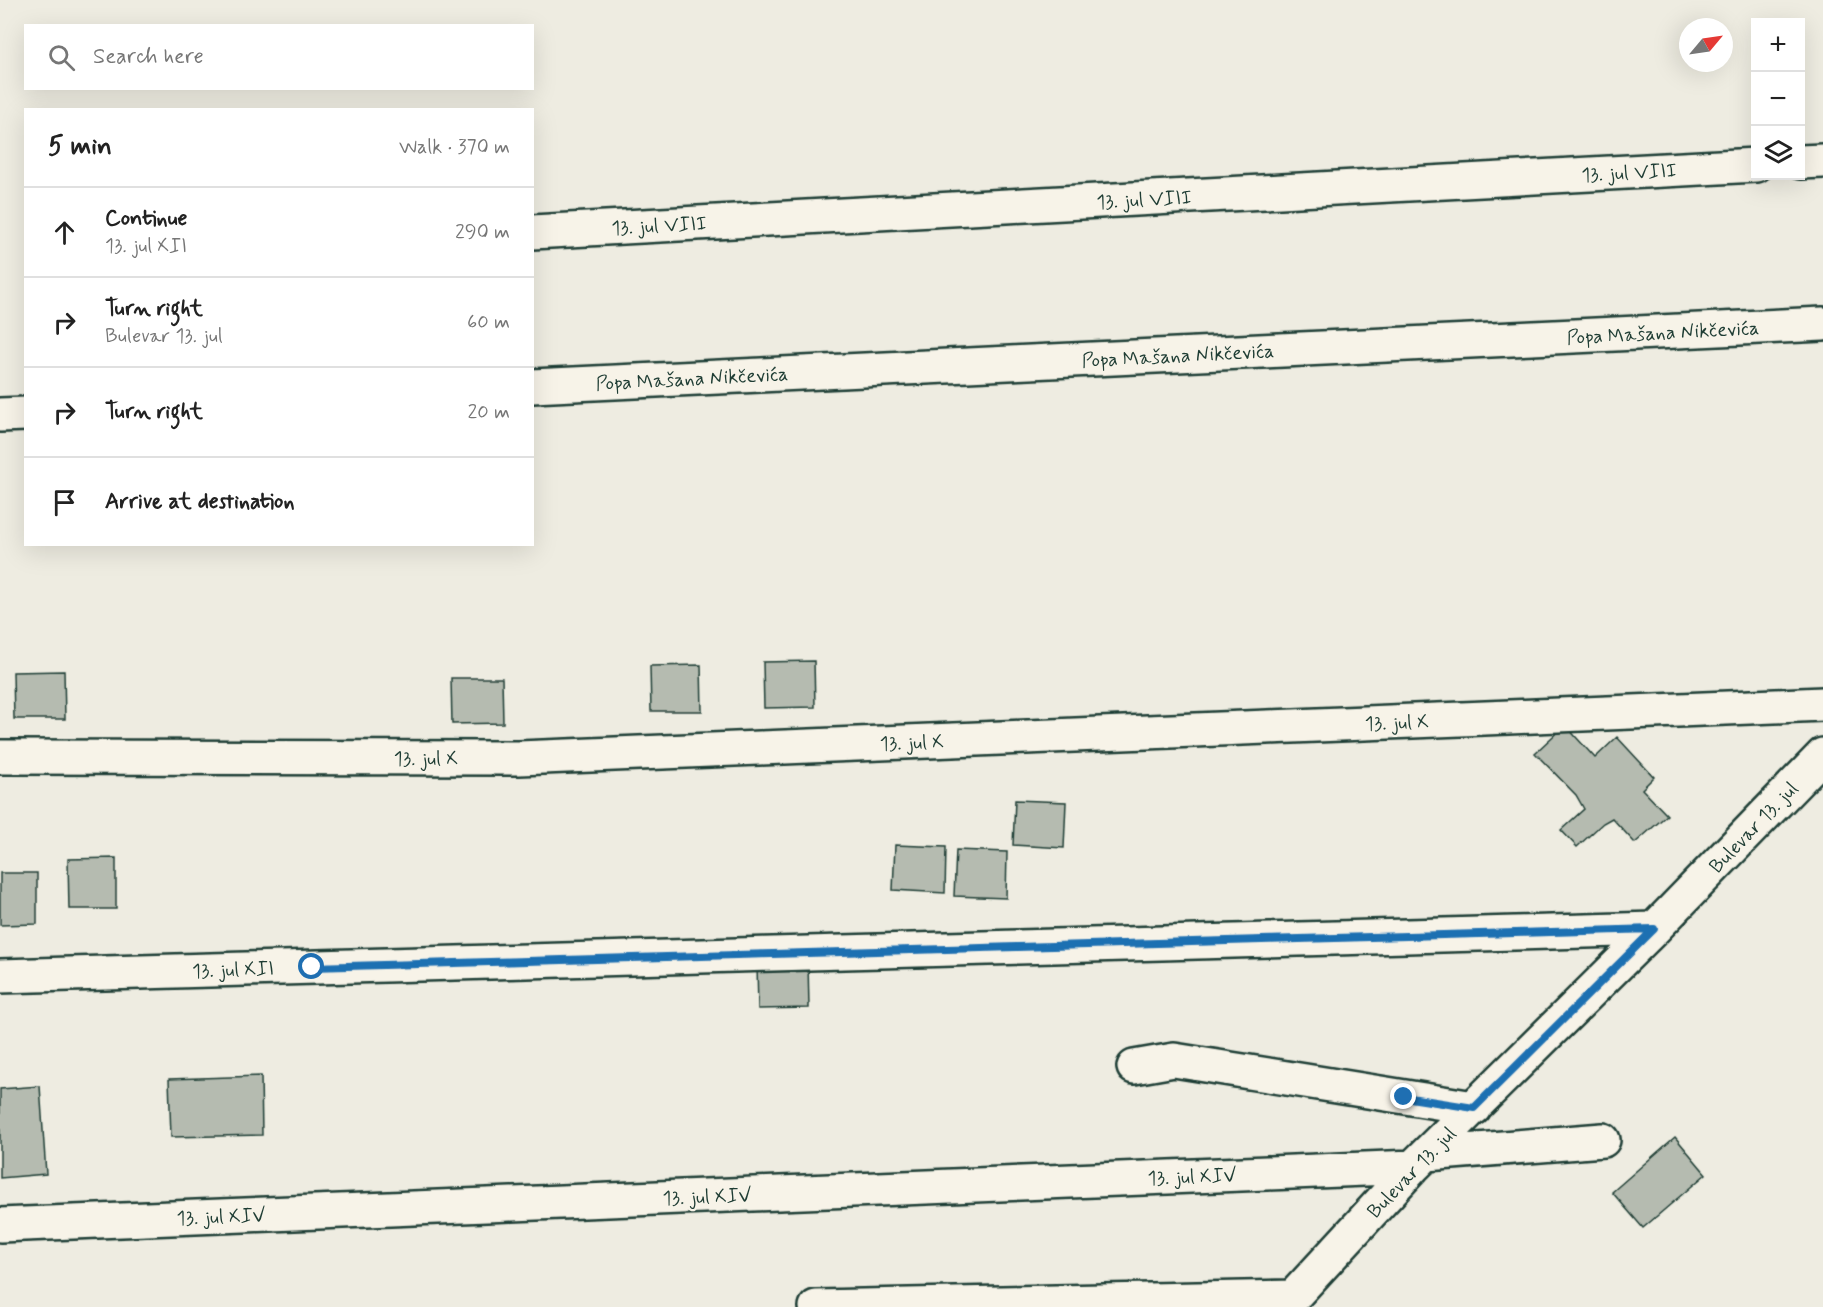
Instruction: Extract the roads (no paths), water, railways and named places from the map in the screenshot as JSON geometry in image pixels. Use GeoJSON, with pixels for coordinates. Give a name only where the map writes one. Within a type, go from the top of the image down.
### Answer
{"type":"FeatureCollection","features":[{"type":"Feature","properties":{"kind":"street"},"geometry":{"type":"LineString","coordinates":[[1805,162],[1823,161]]}},
{"type":"Feature","properties":{"kind":"street","name":"13. jul VIII"},"geometry":{"type":"LineString","coordinates":[[534,232],[1751,165]]}},
{"type":"Feature","properties":{"kind":"street","name":"Popa Mašana Nikčevića"},"geometry":{"type":"LineString","coordinates":[[534,386],[1823,324]]}},
{"type":"Feature","properties":{"kind":"street"},"geometry":{"type":"LineString","coordinates":[[0,415],[24,414]]}},
{"type":"Feature","properties":{"kind":"street","name":"13. jul X"},"geometry":{"type":"LineString","coordinates":[[0,757],[519,758],[1823,704]]}},
{"type":"Feature","properties":{"kind":"street","name":"Bulevar 13. jul"},"geometry":{"type":"LineString","coordinates":[[1286,1302],[1420,1161],[1654,929],[1823,755]]}},
{"type":"Feature","properties":{"kind":"street","name":"13. jul XII"},"geometry":{"type":"LineString","coordinates":[[0,976],[1654,929]]}},
{"type":"Feature","properties":{"kind":"street"},"geometry":{"type":"LineString","coordinates":[[1134,1067],[1174,1060],[1474,1108]]}},
{"type":"Feature","properties":{"kind":"street","name":"13. jul XIV"},"geometry":{"type":"LineString","coordinates":[[0,1225],[1420,1161],[1603,1140]]}},
{"type":"Feature","properties":{"kind":"street"},"geometry":{"type":"LineString","coordinates":[[816,1307],[1286,1302]]}}]}
